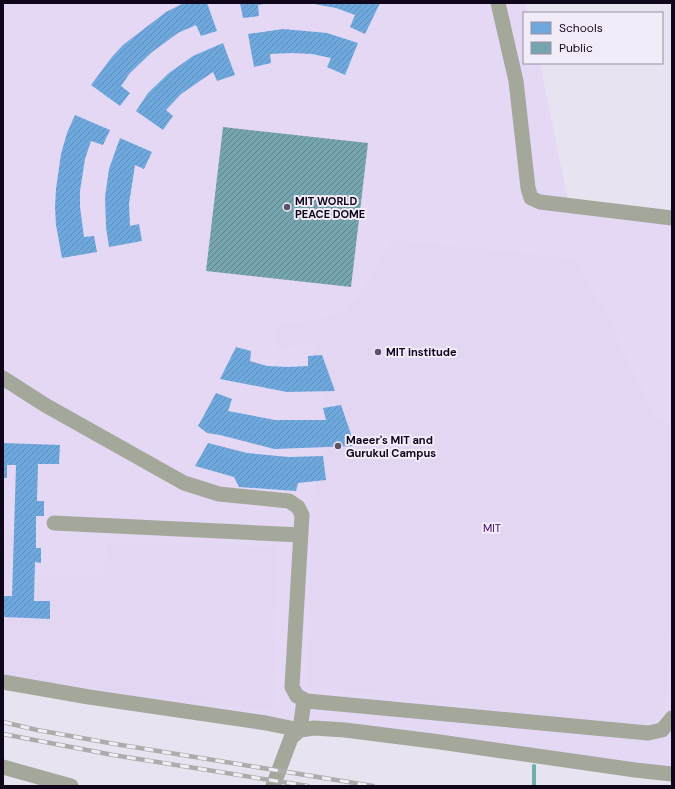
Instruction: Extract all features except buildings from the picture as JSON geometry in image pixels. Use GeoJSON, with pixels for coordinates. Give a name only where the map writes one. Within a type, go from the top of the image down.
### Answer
{"type":"FeatureCollection","features":[{"type":"Feature","properties":{"kind":"street"},"geometry":{"type":"LineString","coordinates":[[498,3],[516,81],[528,188],[531,198],[540,202],[672,218]]}},
{"type":"Feature","properties":{"kind":"street"},"geometry":{"type":"LineString","coordinates":[[3,378],[45,404],[184,483],[220,494],[289,501],[298,507],[302,515],[292,687],[297,696],[304,700],[648,733],[662,730],[672,718]]}},
{"type":"Feature","properties":{"kind":"street"},"geometry":{"type":"LineString","coordinates":[[54,523],[301,535]]}},
{"type":"Feature","properties":{"kind":"street"},"geometry":{"type":"LineString","coordinates":[[3,682],[90,697],[266,723],[300,730],[314,728],[353,731],[672,774]]}},
{"type":"Feature","properties":{"kind":"street"},"geometry":{"type":"LineString","coordinates":[[273,786],[291,738],[300,730],[304,700]]}},
{"type":"Feature","properties":{"kind":"street"},"geometry":{"type":"LineString","coordinates":[[3,767],[71,786]]}},
{"type":"Feature","properties":{"kind":"shaded area","name":"Maeer's MIT and Gurukul Campus"},"geometry":{"type":"Polygon","coordinates":[[[3,3],[525,3],[528,12],[523,12],[523,64],[540,64],[569,206],[672,218],[672,774],[3,682],[3,3]]]}},
{"type":"Feature","properties":{"kind":"green space","name":"MIT"},"geometry":{"type":"Polygon","coordinates":[[[392,240],[575,259],[604,310],[645,395],[652,413],[672,425],[672,614],[665,701],[661,713],[655,716],[646,726],[631,726],[308,686],[312,504],[319,458],[340,435],[323,392],[320,376],[314,359],[314,345],[299,343],[279,350],[276,340],[276,326],[317,320],[342,311],[356,299],[373,274],[392,240]]]}},
{"type":"Feature","properties":{"kind":"green space"},"geometry":{"type":"Polygon","coordinates":[[[6,532],[12,532],[10,593],[3,593],[3,551],[6,551],[6,532]]]}},
{"type":"Feature","properties":{"kind":"green space"},"geometry":{"type":"Polygon","coordinates":[[[106,543],[276,546],[273,709],[150,697],[3,674],[3,619],[52,620],[53,600],[37,599],[38,575],[105,576],[106,543]]]}},
{"type":"Feature","properties":{"kind":"waterway"},"geometry":{"type":"LineString","coordinates":[[534,766],[534,786]]}},
{"type":"Feature","properties":{"kind":"railway"},"geometry":{"type":"LineString","coordinates":[[3,722],[37,730],[115,744],[373,786]]}},
{"type":"Feature","properties":{"kind":"railway"},"geometry":{"type":"LineString","coordinates":[[3,734],[113,755],[308,786]]}},
{"type":"Feature","properties":{"kind":"place","name":"MIT WORLD PEACE DOME"},"geometry":{"type":"Point","coordinates":[287,207]}},
{"type":"Feature","properties":{"kind":"place","name":"MIT institude"},"geometry":{"type":"Point","coordinates":[378,352]}},
{"type":"Feature","properties":{"kind":"place","name":"Maeer's MIT and Gurukul Campus"},"geometry":{"type":"Point","coordinates":[338,446]}}]}
